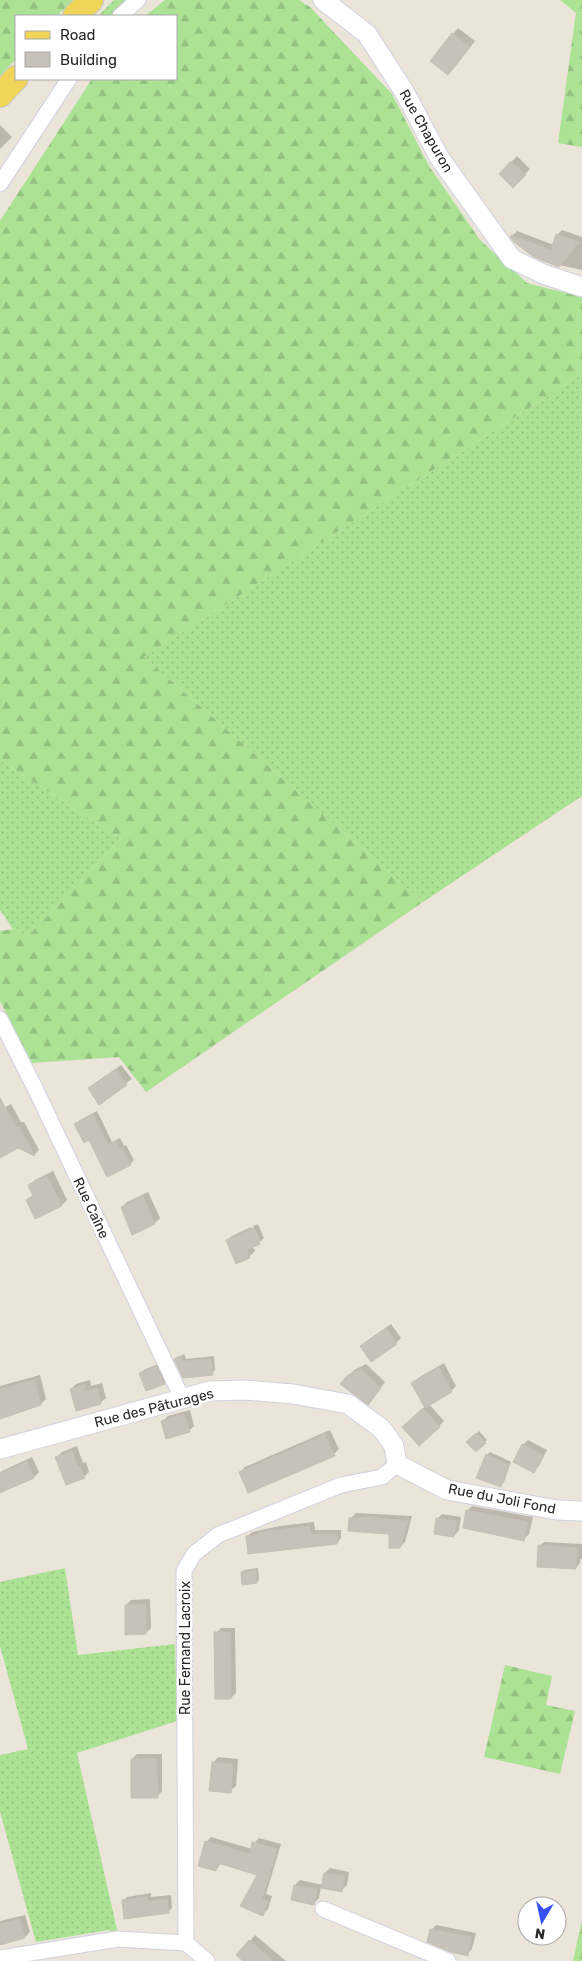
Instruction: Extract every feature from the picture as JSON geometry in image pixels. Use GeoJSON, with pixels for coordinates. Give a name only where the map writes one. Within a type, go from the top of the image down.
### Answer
{"type":"FeatureCollection","features":[{"type":"Feature","properties":{"kind":"main road"},"geometry":{"type":"LineString","coordinates":[[76,15],[91,0]]}},
{"type":"Feature","properties":{"kind":"main road"},"geometry":{"type":"LineString","coordinates":[[0,95],[15,79]]}},
{"type":"Feature","properties":{"kind":"street"},"geometry":{"type":"LineString","coordinates":[[121,15],[138,0]]}},
{"type":"Feature","properties":{"kind":"street","name":"Rue Chapuron"},"geometry":{"type":"LineString","coordinates":[[323,0],[367,34],[405,93],[438,157],[512,259],[544,274],[582,288]]}},
{"type":"Feature","properties":{"kind":"street"},"geometry":{"type":"LineString","coordinates":[[0,184],[68,80]]}},
{"type":"Feature","properties":{"kind":"street","name":"Rue Caîne"},"geometry":{"type":"LineString","coordinates":[[0,1019],[35,1088],[182,1398]]}},
{"type":"Feature","properties":{"kind":"street","name":"Rue des Pâturages"},"geometry":{"type":"LineString","coordinates":[[0,1449],[210,1391],[246,1390],[293,1394],[348,1404],[382,1429],[394,1446],[397,1464]]}},
{"type":"Feature","properties":{"kind":"street","name":"Rue du Joli Fond"},"geometry":{"type":"LineString","coordinates":[[397,1464],[447,1490],[558,1510],[582,1511]]}},
{"type":"Feature","properties":{"kind":"street","name":"Rue Fernand Lacroix"},"geometry":{"type":"LineString","coordinates":[[186,1943],[184,1571],[194,1554],[218,1536],[341,1485],[382,1478],[397,1464]]}},
{"type":"Feature","properties":{"kind":"street"},"geometry":{"type":"LineString","coordinates":[[323,1909],[448,1961]]}},
{"type":"Feature","properties":{"kind":"street"},"geometry":{"type":"LineString","coordinates":[[0,1958],[118,1939],[186,1943],[207,1961]]}},
{"type":"Feature","properties":{"kind":"green space"},"geometry":{"type":"Polygon","coordinates":[[[0,0],[73,0],[58,15],[15,15],[15,60],[0,76],[0,0]]]}},
{"type":"Feature","properties":{"kind":"green space"},"geometry":{"type":"Polygon","coordinates":[[[114,0],[129,0],[113,15],[99,15],[114,0]]]}},
{"type":"Feature","properties":{"kind":"green space"},"geometry":{"type":"Polygon","coordinates":[[[165,0],[299,0],[310,7],[392,94],[429,166],[480,240],[527,283],[582,297],[582,374],[144,657],[423,902],[146,1092],[119,1057],[32,1063],[0,1001],[0,931],[13,929],[28,936],[121,839],[0,760],[0,221],[91,80],[178,80],[178,15],[146,15],[165,0]]]}},
{"type":"Feature","properties":{"kind":"green space"},"geometry":{"type":"Polygon","coordinates":[[[560,0],[582,0],[582,147],[558,143],[576,13],[560,0]]]}},
{"type":"Feature","properties":{"kind":"green space"},"geometry":{"type":"Polygon","coordinates":[[[582,374],[582,796],[423,902],[144,657],[582,374]]]}},
{"type":"Feature","properties":{"kind":"green space"},"geometry":{"type":"Polygon","coordinates":[[[0,760],[121,839],[28,936],[13,929],[0,910],[0,760]]]}},
{"type":"Feature","properties":{"kind":"green space"},"geometry":{"type":"Polygon","coordinates":[[[65,1568],[78,1655],[175,1644],[177,1721],[77,1753],[118,1934],[109,1930],[36,1942],[0,1812],[0,1755],[28,1749],[0,1646],[0,1582],[65,1568]]]}},
{"type":"Feature","properties":{"kind":"green space"},"geometry":{"type":"Polygon","coordinates":[[[505,1665],[552,1676],[546,1705],[575,1711],[560,1774],[484,1757],[505,1665]]]}},
{"type":"Feature","properties":{"kind":"green space"},"geometry":{"type":"Polygon","coordinates":[[[582,1920],[582,1961],[573,1961],[582,1920]]]}},
{"type":"Feature","properties":{"kind":"building"},"geometry":{"type":"Polygon","coordinates":[[[452,33],[470,47],[448,75],[430,61],[452,33]]]}},
{"type":"Feature","properties":{"kind":"building"},"geometry":{"type":"Polygon","coordinates":[[[511,161],[526,175],[513,188],[499,174],[511,161]]]}},
{"type":"Feature","properties":{"kind":"building"},"geometry":{"type":"Polygon","coordinates":[[[556,234],[579,242],[559,267],[534,257],[510,237],[511,235],[551,250],[556,234]]]}},
{"type":"Feature","properties":{"kind":"building"},"geometry":{"type":"Polygon","coordinates":[[[116,1069],[127,1085],[99,1105],[88,1088],[116,1069]]]}},
{"type":"Feature","properties":{"kind":"building"},"geometry":{"type":"Polygon","coordinates":[[[0,1098],[35,1156],[18,1148],[0,1158],[0,1098]]]}},
{"type":"Feature","properties":{"kind":"building"},"geometry":{"type":"Polygon","coordinates":[[[93,1114],[108,1145],[116,1141],[131,1165],[107,1177],[89,1140],[84,1143],[74,1124],[93,1114]]]}},
{"type":"Feature","properties":{"kind":"building"},"geometry":{"type":"Polygon","coordinates":[[[47,1176],[62,1206],[35,1219],[26,1200],[33,1196],[28,1185],[47,1176]]]}},
{"type":"Feature","properties":{"kind":"building"},"geometry":{"type":"Polygon","coordinates":[[[143,1196],[155,1224],[132,1235],[121,1207],[143,1196]]]}},
{"type":"Feature","properties":{"kind":"building"},"geometry":{"type":"Polygon","coordinates":[[[253,1228],[260,1244],[247,1250],[250,1258],[236,1264],[226,1240],[253,1228]]]}},
{"type":"Feature","properties":{"kind":"building"},"geometry":{"type":"Polygon","coordinates":[[[386,1328],[397,1344],[371,1362],[360,1346],[386,1328]]]}},
{"type":"Feature","properties":{"kind":"building"},"geometry":{"type":"Polygon","coordinates":[[[180,1356],[183,1361],[211,1359],[213,1375],[183,1378],[174,1359],[180,1356]]]}},
{"type":"Feature","properties":{"kind":"building"},"geometry":{"type":"Polygon","coordinates":[[[156,1366],[165,1384],[146,1391],[139,1373],[156,1366]]]}},
{"type":"Feature","properties":{"kind":"building"},"geometry":{"type":"Polygon","coordinates":[[[439,1367],[452,1392],[425,1408],[411,1383],[439,1367]]]}},
{"type":"Feature","properties":{"kind":"building"},"geometry":{"type":"Polygon","coordinates":[[[361,1369],[381,1388],[368,1405],[340,1384],[348,1375],[361,1369]]]}},
{"type":"Feature","properties":{"kind":"building"},"geometry":{"type":"Polygon","coordinates":[[[35,1380],[41,1405],[0,1419],[0,1389],[35,1380]]]}},
{"type":"Feature","properties":{"kind":"building"},"geometry":{"type":"Polygon","coordinates":[[[85,1384],[86,1391],[97,1388],[101,1404],[76,1411],[70,1389],[85,1384]]]}},
{"type":"Feature","properties":{"kind":"building"},"geometry":{"type":"Polygon","coordinates":[[[423,1408],[440,1427],[419,1446],[402,1427],[423,1408]]]}},
{"type":"Feature","properties":{"kind":"building"},"geometry":{"type":"Polygon","coordinates":[[[184,1414],[190,1432],[166,1439],[161,1421],[184,1414]]]}},
{"type":"Feature","properties":{"kind":"building"},"geometry":{"type":"Polygon","coordinates":[[[476,1433],[486,1443],[476,1452],[466,1442],[476,1433]]]}},
{"type":"Feature","properties":{"kind":"building"},"geometry":{"type":"Polygon","coordinates":[[[325,1434],[335,1456],[248,1493],[239,1472],[325,1434]]]}},
{"type":"Feature","properties":{"kind":"building"},"geometry":{"type":"Polygon","coordinates":[[[522,1444],[543,1455],[534,1473],[513,1462],[522,1444]]]}},
{"type":"Feature","properties":{"kind":"building"},"geometry":{"type":"Polygon","coordinates":[[[72,1451],[78,1467],[80,1466],[85,1478],[66,1485],[55,1457],[72,1451]]]}},
{"type":"Feature","properties":{"kind":"building"},"geometry":{"type":"Polygon","coordinates":[[[486,1454],[509,1465],[501,1487],[476,1478],[486,1454]]]}},
{"type":"Feature","properties":{"kind":"building"},"geometry":{"type":"Polygon","coordinates":[[[27,1461],[34,1478],[0,1493],[0,1474],[27,1461]]]}},
{"type":"Feature","properties":{"kind":"building"},"geometry":{"type":"Polygon","coordinates":[[[466,1510],[528,1522],[524,1541],[463,1528],[466,1510]]]}},
{"type":"Feature","properties":{"kind":"building"},"geometry":{"type":"Polygon","coordinates":[[[371,1517],[408,1521],[400,1548],[389,1548],[389,1534],[348,1531],[349,1518],[371,1517]]]}},
{"type":"Feature","properties":{"kind":"building"},"geometry":{"type":"Polygon","coordinates":[[[436,1518],[457,1521],[454,1537],[434,1534],[436,1518]]]}},
{"type":"Feature","properties":{"kind":"building"},"geometry":{"type":"Polygon","coordinates":[[[310,1526],[311,1534],[337,1534],[337,1544],[248,1554],[246,1536],[259,1535],[259,1532],[310,1526]]]}},
{"type":"Feature","properties":{"kind":"building"},"geometry":{"type":"Polygon","coordinates":[[[538,1545],[577,1548],[576,1569],[537,1567],[538,1545]]]}},
{"type":"Feature","properties":{"kind":"building"},"geometry":{"type":"Polygon","coordinates":[[[256,1570],[257,1583],[242,1585],[241,1572],[256,1570]]]}},
{"type":"Feature","properties":{"kind":"building"},"geometry":{"type":"Polygon","coordinates":[[[146,1604],[146,1634],[125,1635],[125,1605],[146,1604]]]}},
{"type":"Feature","properties":{"kind":"building"},"geometry":{"type":"Polygon","coordinates":[[[214,1632],[230,1632],[231,1699],[215,1699],[214,1632]]]}},
{"type":"Feature","properties":{"kind":"building"},"geometry":{"type":"Polygon","coordinates":[[[131,1759],[157,1759],[158,1798],[131,1798],[131,1759]]]}},
{"type":"Feature","properties":{"kind":"building"},"geometry":{"type":"Polygon","coordinates":[[[212,1762],[233,1764],[231,1793],[209,1791],[212,1762]]]}},
{"type":"Feature","properties":{"kind":"building"},"geometry":{"type":"Polygon","coordinates":[[[205,1841],[250,1854],[252,1842],[277,1849],[262,1899],[268,1901],[263,1916],[240,1906],[257,1875],[218,1863],[216,1871],[198,1866],[205,1841]]]}},
{"type":"Feature","properties":{"kind":"building"},"geometry":{"type":"Polygon","coordinates":[[[324,1873],[345,1876],[342,1892],[321,1888],[324,1873]]]}},
{"type":"Feature","properties":{"kind":"building"},"geometry":{"type":"Polygon","coordinates":[[[294,1885],[317,1889],[314,1905],[291,1900],[294,1885]]]}},
{"type":"Feature","properties":{"kind":"building"},"geometry":{"type":"Polygon","coordinates":[[[147,1897],[147,1901],[167,1899],[169,1913],[124,1919],[122,1900],[147,1897]]]}},
{"type":"Feature","properties":{"kind":"building"},"geometry":{"type":"Polygon","coordinates":[[[20,1919],[25,1938],[0,1945],[0,1924],[20,1919]]]}},
{"type":"Feature","properties":{"kind":"building"},"geometry":{"type":"Polygon","coordinates":[[[430,1929],[471,1937],[468,1956],[451,1952],[427,1942],[430,1929]]]}},
{"type":"Feature","properties":{"kind":"building"},"geometry":{"type":"Polygon","coordinates":[[[249,1940],[274,1961],[243,1961],[236,1955],[249,1940]]]}}]}
